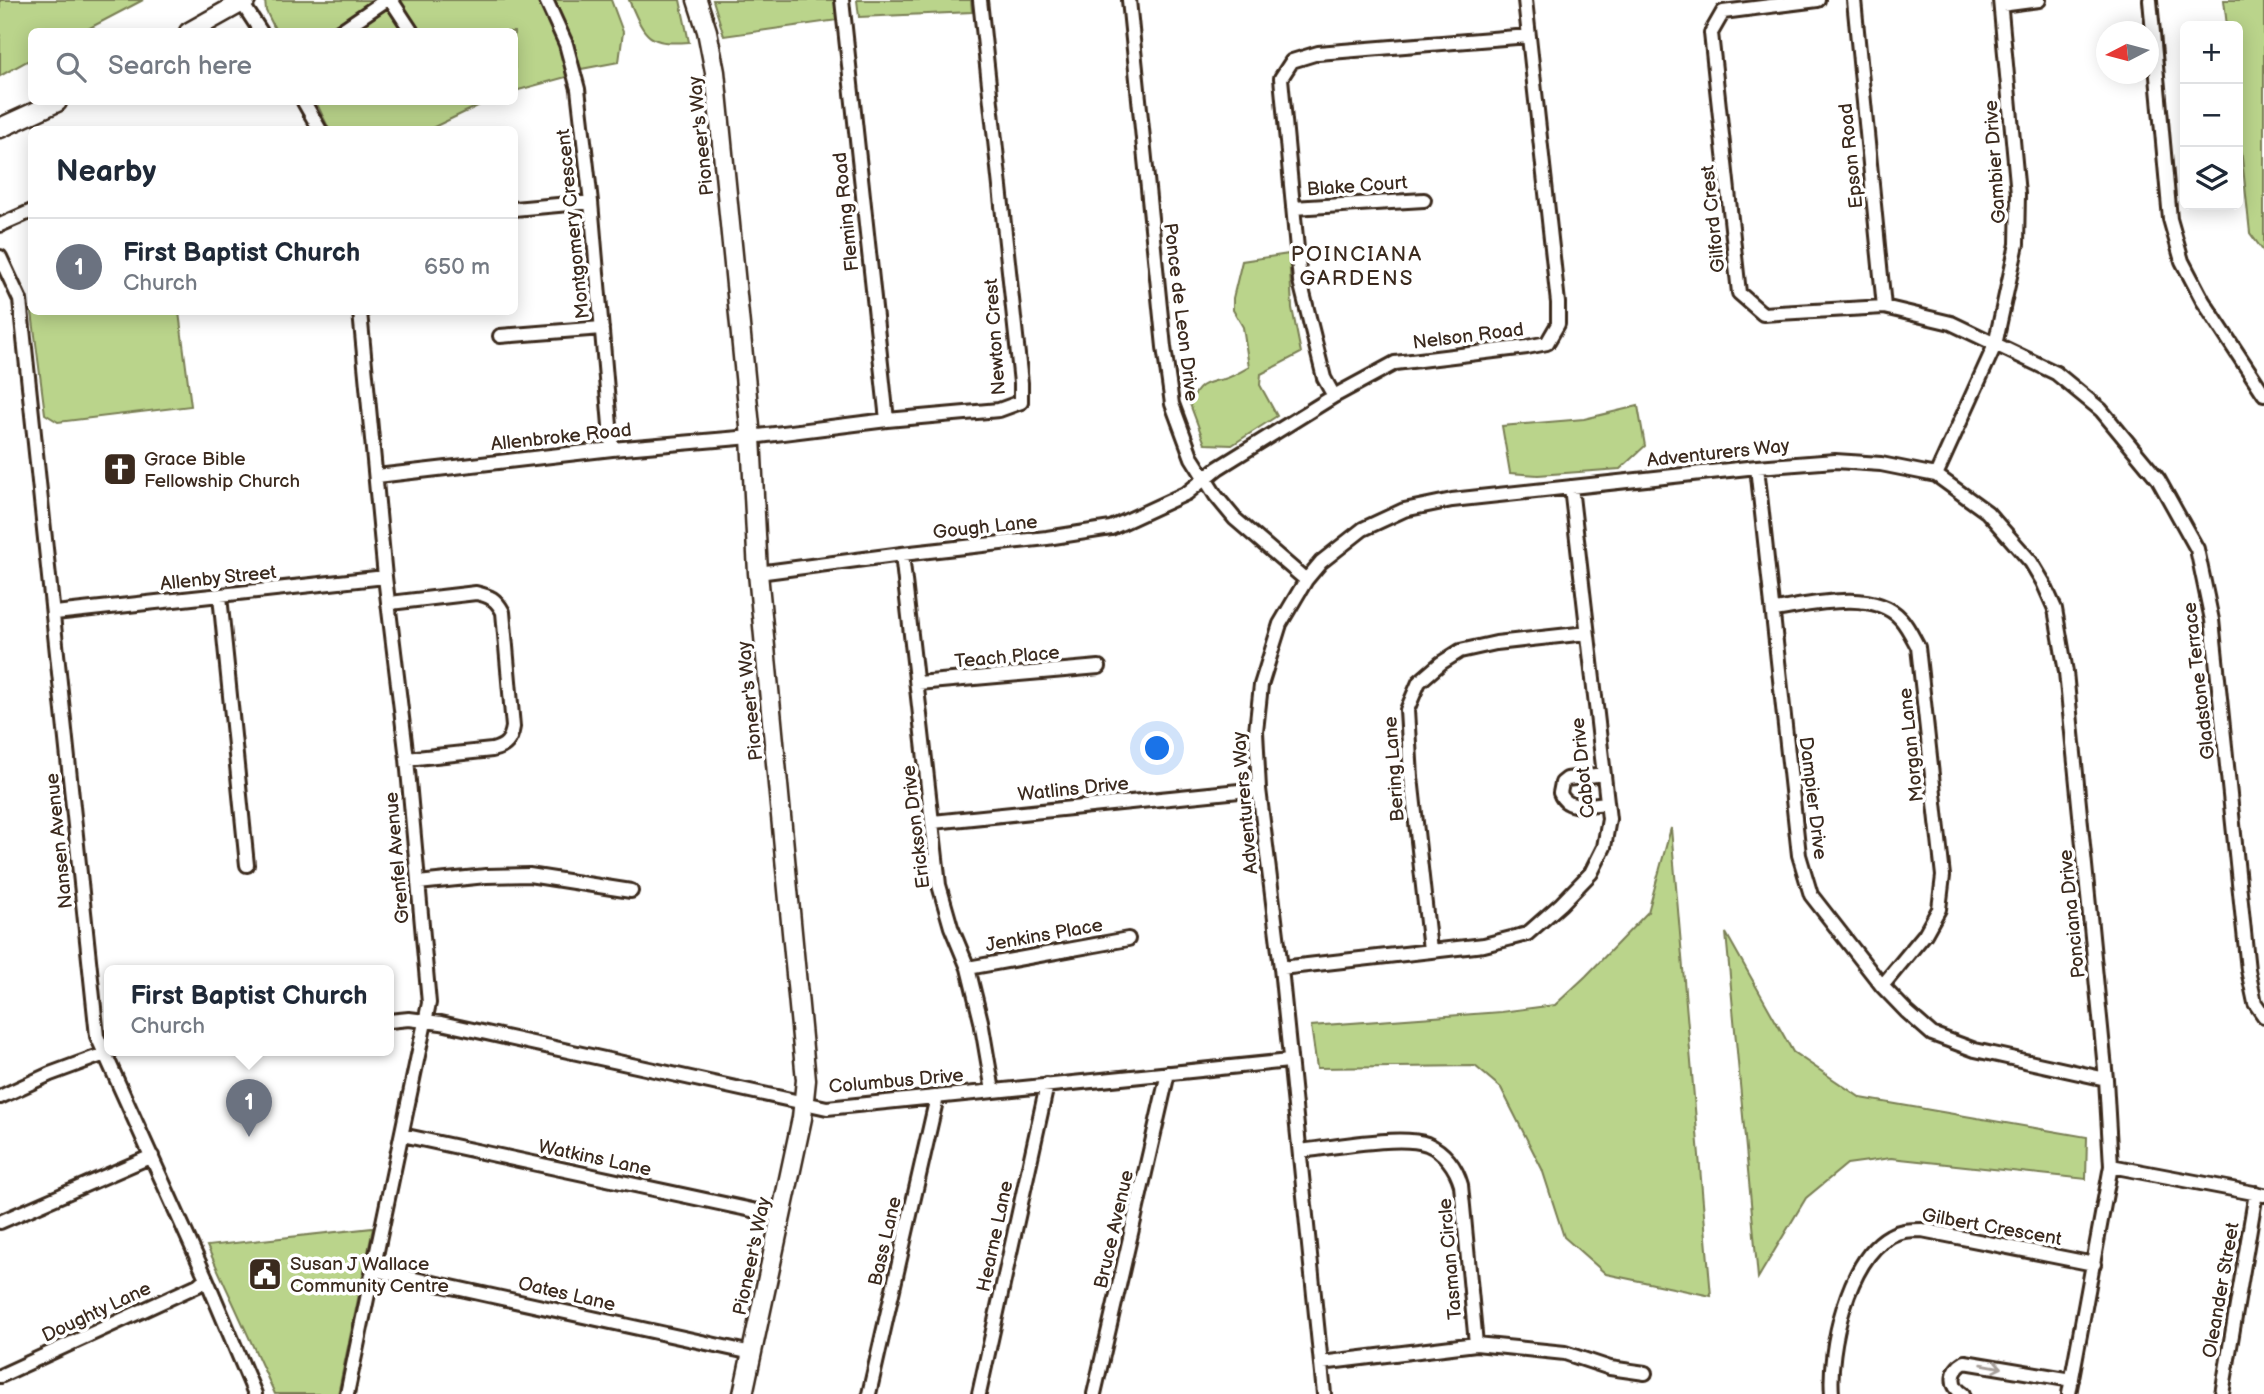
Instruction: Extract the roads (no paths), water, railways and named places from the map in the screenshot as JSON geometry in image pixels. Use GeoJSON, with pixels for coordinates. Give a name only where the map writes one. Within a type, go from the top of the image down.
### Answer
{"type":"FeatureCollection","features":[{"type":"Feature","properties":{"kind":"main road","name":"Pioneer's Way"},"geometry":{"type":"LineString","coordinates":[[697,0],[707,31],[715,72],[751,437],[758,573],[806,1073],[804,1102],[743,1394]]}},
{"type":"Feature","properties":{"kind":"main road"},"geometry":{"type":"LineString","coordinates":[[197,28],[244,1]]}},
{"type":"Feature","properties":{"kind":"main road"},"geometry":{"type":"LineString","coordinates":[[0,128],[50,105]]}},
{"type":"Feature","properties":{"kind":"street"},"geometry":{"type":"LineString","coordinates":[[345,28],[388,0],[409,28]]}},
{"type":"Feature","properties":{"kind":"street","name":"Montgomery Crescent"},"geometry":{"type":"LineString","coordinates":[[546,0],[566,44],[578,89],[591,202],[612,449]]}},
{"type":"Feature","properties":{"kind":"street","name":"Fleming Road"},"geometry":{"type":"LineString","coordinates":[[842,0],[887,420]]}},
{"type":"Feature","properties":{"kind":"street","name":"Newton Crest"},"geometry":{"type":"LineString","coordinates":[[751,437],[887,420],[999,410],[1021,402],[981,0]]}},
{"type":"Feature","properties":{"kind":"street","name":"Ponce de Leon Drive"},"geometry":{"type":"LineString","coordinates":[[1129,0],[1172,404],[1192,458],[1235,519],[1306,580]]}},
{"type":"Feature","properties":{"kind":"street","name":"Nelson Road"},"geometry":{"type":"LineString","coordinates":[[1205,479],[1217,468],[1334,396],[1395,363],[1547,343],[1558,324],[1558,303],[1525,0]]}},
{"type":"Feature","properties":{"kind":"street","name":"Gilford Crest"},"geometry":{"type":"LineString","coordinates":[[1818,0],[1723,12],[1711,33],[1739,293],[1763,314],[1884,307],[1951,323],[1994,345]]}},
{"type":"Feature","properties":{"kind":"street","name":"Epson Road"},"geometry":{"type":"LineString","coordinates":[[1854,0],[1884,307]]}},
{"type":"Feature","properties":{"kind":"street"},"geometry":{"type":"LineString","coordinates":[[2000,2],[2039,0]]}},
{"type":"Feature","properties":{"kind":"street"},"geometry":{"type":"LineString","coordinates":[[2150,0],[2170,219],[2182,261],[2203,301],[2264,394]]}},
{"type":"Feature","properties":{"kind":"street"},"geometry":{"type":"LineString","coordinates":[[244,1],[259,28]]}},
{"type":"Feature","properties":{"kind":"street","name":"Gambier Drive"},"geometry":{"type":"LineString","coordinates":[[1936,475],[1994,345],[2017,244],[2018,194],[2000,2]]}},
{"type":"Feature","properties":{"kind":"street"},"geometry":{"type":"LineString","coordinates":[[1334,396],[1324,378],[1300,282],[1281,78],[1292,61],[1318,53],[1529,36]]}},
{"type":"Feature","properties":{"kind":"street"},"geometry":{"type":"LineString","coordinates":[[306,105],[318,126]]}},
{"type":"Feature","properties":{"kind":"street","name":"Blake Court"},"geometry":{"type":"LineString","coordinates":[[1293,208],[1424,200]]}},
{"type":"Feature","properties":{"kind":"street"},"geometry":{"type":"LineString","coordinates":[[518,209],[591,202]]}},
{"type":"Feature","properties":{"kind":"street"},"geometry":{"type":"LineString","coordinates":[[0,225],[28,213]]}},
{"type":"Feature","properties":{"kind":"street","name":"Nansen Avenue"},"geometry":{"type":"LineString","coordinates":[[0,257],[20,300],[55,613],[97,1037],[104,1047]]}},
{"type":"Feature","properties":{"kind":"street","name":"Grenfel Avenue"},"geometry":{"type":"LineString","coordinates":[[347,1394],[429,1003],[407,760],[385,577],[360,315]]}},
{"type":"Feature","properties":{"kind":"street"},"geometry":{"type":"LineString","coordinates":[[500,336],[602,328]]}},
{"type":"Feature","properties":{"kind":"street","name":"Gladstone Terrace"},"geometry":{"type":"LineString","coordinates":[[1994,345],[2056,373],[2101,410],[2158,479],[2197,549],[2212,620],[2248,970],[2255,1003],[2264,1016]]}},
{"type":"Feature","properties":{"kind":"street","name":"Allenbroke Road"},"geometry":{"type":"LineString","coordinates":[[377,477],[612,449],[751,437]]}},
{"type":"Feature","properties":{"kind":"street","name":"Adventurers Way"},"geometry":{"type":"LineString","coordinates":[[1324,1394],[1255,731],[1261,685],[1280,624],[1306,580],[1321,562],[1363,529],[1404,509],[1452,500],[1835,461],[1881,464],[1936,475]]}},
{"type":"Feature","properties":{"kind":"street","name":"Dampier Drive"},"geometry":{"type":"LineString","coordinates":[[1758,467],[1799,855],[1811,895],[1882,986],[1932,1034],[1975,1050],[2106,1079]]}},
{"type":"Feature","properties":{"kind":"street","name":"Ponciana Drive"},"geometry":{"type":"LineString","coordinates":[[1936,475],[1987,512],[2031,562],[2055,609],[2066,672],[2112,1166],[2069,1394]]}},
{"type":"Feature","properties":{"kind":"street","name":"Gough Lane"},"geometry":{"type":"LineString","coordinates":[[758,573],[1111,528],[1187,493],[1205,479]]}},
{"type":"Feature","properties":{"kind":"street","name":"Cabot Drive"},"geometry":{"type":"LineString","coordinates":[[1281,968],[1484,945],[1527,934],[1591,873],[1604,847],[1609,819],[1572,487]]}},
{"type":"Feature","properties":{"kind":"street","name":"Erickson Drive"},"geometry":{"type":"LineString","coordinates":[[902,554],[939,885],[951,927],[968,968],[981,1021],[993,1091]]}},
{"type":"Feature","properties":{"kind":"street","name":"Allenby Street"},"geometry":{"type":"LineString","coordinates":[[55,613],[385,577]]}},
{"type":"Feature","properties":{"kind":"street"},"geometry":{"type":"LineString","coordinates":[[390,603],[476,593],[488,595],[497,601],[503,612],[513,727],[511,739],[501,748],[492,750],[407,760]]}},
{"type":"Feature","properties":{"kind":"street"},"geometry":{"type":"LineString","coordinates":[[220,596],[247,865]]}},
{"type":"Feature","properties":{"kind":"street","name":"Morgan Lane"},"geometry":{"type":"LineString","coordinates":[[1774,610],[1860,601],[1886,607],[1901,619],[1918,647],[1943,876],[1939,909],[1925,934],[1882,986]]}},
{"type":"Feature","properties":{"kind":"street","name":"Bering Lane"},"geometry":{"type":"LineString","coordinates":[[1430,950],[1411,776],[1407,710],[1419,682],[1460,651],[1496,643],[1587,633]]}},
{"type":"Feature","properties":{"kind":"street","name":"Teach Place"},"geometry":{"type":"LineString","coordinates":[[918,683],[1099,667]]}},
{"type":"Feature","properties":{"kind":"street"},"geometry":{"type":"LineString","coordinates":[[1603,774],[1567,779],[1562,783],[1560,793],[1564,801],[1573,805],[1607,803]]}},
{"type":"Feature","properties":{"kind":"street","name":"Watlins Drive"},"geometry":{"type":"LineString","coordinates":[[933,822],[1259,789]]}},
{"type":"Feature","properties":{"kind":"street"},"geometry":{"type":"LineString","coordinates":[[418,883],[486,876],[530,875],[631,891]]}},
{"type":"Feature","properties":{"kind":"street","name":"Jenkins Place"},"geometry":{"type":"LineString","coordinates":[[968,968],[1128,939]]}},
{"type":"Feature","properties":{"kind":"street","name":"Columbus Drive"},"geometry":{"type":"LineString","coordinates":[[394,1020],[426,1021],[827,1108],[1289,1060]]}},
{"type":"Feature","properties":{"kind":"street"},"geometry":{"type":"LineString","coordinates":[[0,1097],[104,1054]]}},
{"type":"Feature","properties":{"kind":"street","name":"Nansen Avenue"},"geometry":{"type":"LineString","coordinates":[[110,1056],[255,1394]]}},
{"type":"Feature","properties":{"kind":"street","name":"Bruce Avenue"},"geometry":{"type":"LineString","coordinates":[[1094,1394],[1168,1073]]}},
{"type":"Feature","properties":{"kind":"street","name":"Hearne Lane"},"geometry":{"type":"LineString","coordinates":[[979,1394],[1047,1085]]}},
{"type":"Feature","properties":{"kind":"street","name":"Bass Lane"},"geometry":{"type":"LineString","coordinates":[[869,1394],[937,1097]]}},
{"type":"Feature","properties":{"kind":"street","name":"Watkins Lane"},"geometry":{"type":"LineString","coordinates":[[402,1135],[780,1216]]}},
{"type":"Feature","properties":{"kind":"street","name":"Tasman Circle"},"geometry":{"type":"LineString","coordinates":[[1300,1151],[1404,1141],[1425,1143],[1444,1156],[1453,1166],[1461,1185],[1476,1344]]}},
{"type":"Feature","properties":{"kind":"street"},"geometry":{"type":"LineString","coordinates":[[0,1222],[152,1156]]}},
{"type":"Feature","properties":{"kind":"street"},"geometry":{"type":"LineString","coordinates":[[2112,1166],[2260,1194]]}},
{"type":"Feature","properties":{"kind":"street","name":"Oleander Street"},"geometry":{"type":"LineString","coordinates":[[2222,1394],[2260,1194]]}},
{"type":"Feature","properties":{"kind":"street","name":"Gilbert Crescent"},"geometry":{"type":"LineString","coordinates":[[1832,1394],[1833,1349],[1847,1299],[1870,1255],[1881,1242],[1892,1235],[1922,1230],[2094,1264]]}},
{"type":"Feature","properties":{"kind":"street","name":"Oates Lane"},"geometry":{"type":"LineString","coordinates":[[374,1270],[752,1353]]}},
{"type":"Feature","properties":{"kind":"street","name":"Doughty Lane"},"geometry":{"type":"LineString","coordinates":[[0,1376],[198,1285],[206,1278]]}},
{"type":"Feature","properties":{"kind":"street"},"geometry":{"type":"LineString","coordinates":[[1321,1363],[1476,1344],[1565,1353],[1622,1371],[1646,1373]]}},
{"type":"Feature","properties":{"kind":"street"},"geometry":{"type":"LineString","coordinates":[[1963,1394],[1955,1388],[1953,1376],[1959,1365],[1965,1362],[2072,1380]]}},
{"type":"Feature","properties":{"kind":"place","name":"Grace Bible Fellowship Church"},"geometry":{"type":"Point","coordinates":[120,469]}},
{"type":"Feature","properties":{"kind":"place","name":"First Baptist Church"},"geometry":{"type":"Point","coordinates":[249,1137]}},
{"type":"Feature","properties":{"kind":"place","name":"Susan J Wallace Community Centre"},"geometry":{"type":"Point","coordinates":[265,1274]}},
{"type":"Feature","properties":{"kind":"district","name":"POINCIANA GARDENS"},"geometry":{"type":"Point","coordinates":[1357,266]}}]}
